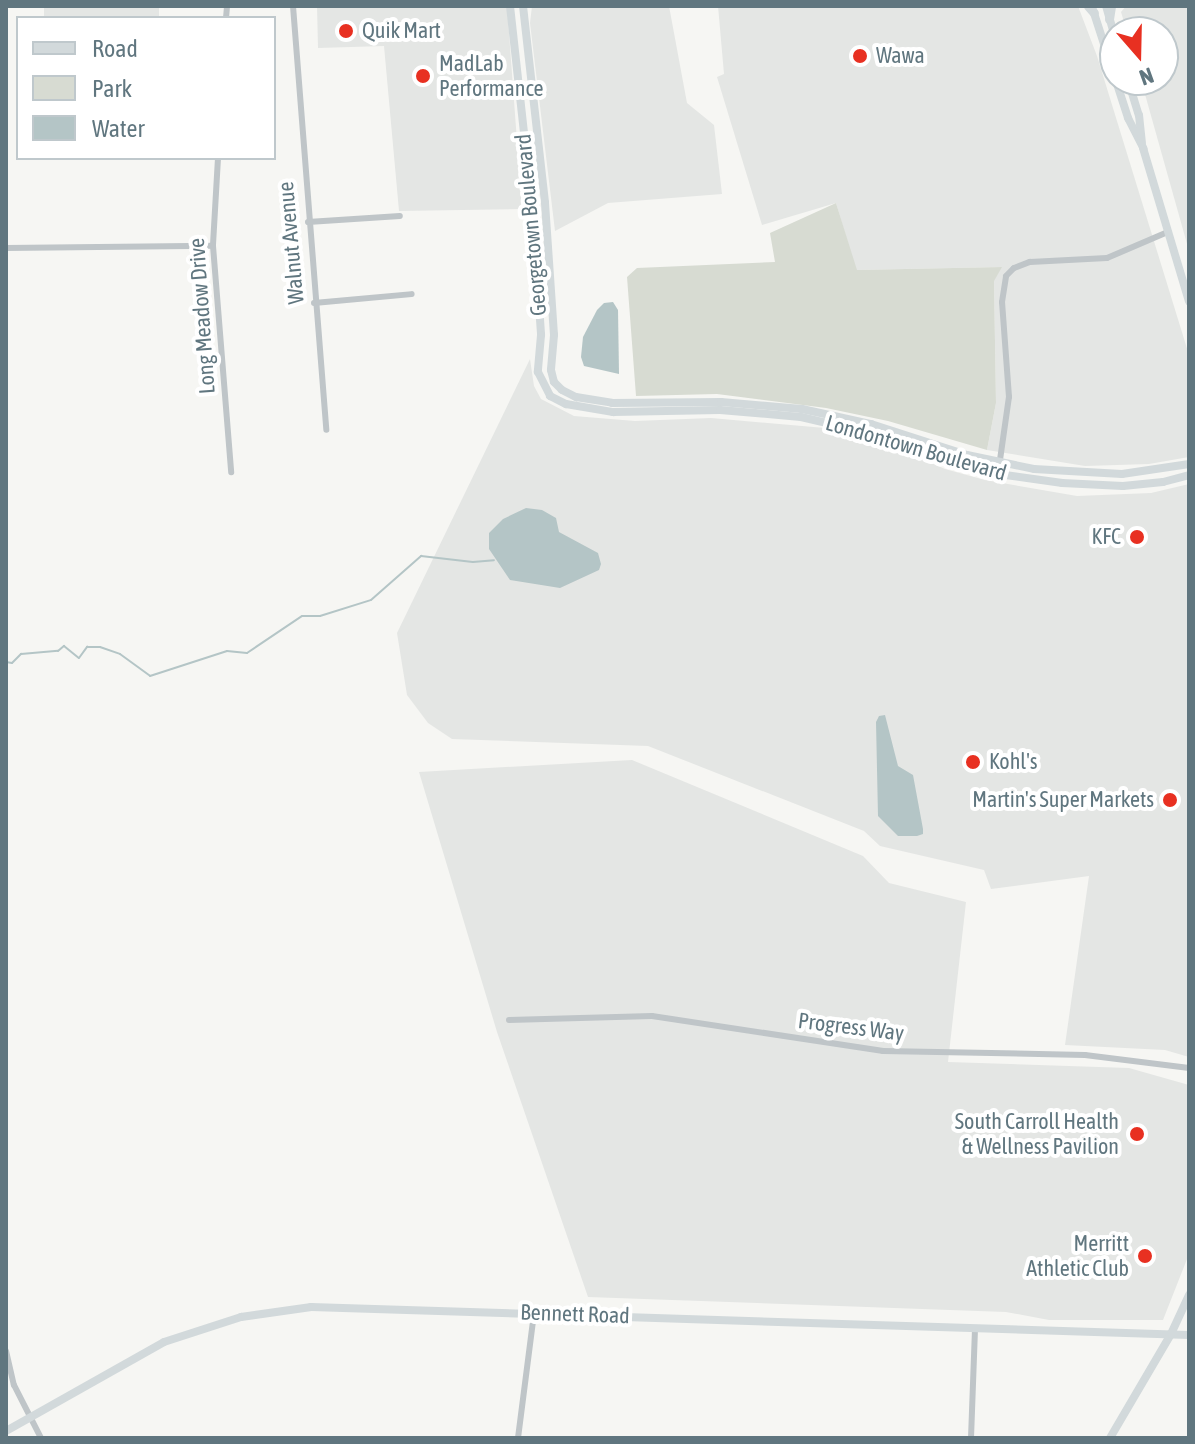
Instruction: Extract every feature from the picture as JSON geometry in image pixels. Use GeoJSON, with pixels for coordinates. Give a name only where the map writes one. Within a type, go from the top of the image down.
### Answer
{"type":"FeatureCollection","features":[{"type":"Feature","properties":{"kind":"street","name":"Walnut Avenue"},"geometry":{"type":"LineString","coordinates":[[293,6],[326,430]]}},
{"type":"Feature","properties":{"kind":"street","name":"Georgetown Boulevard"},"geometry":{"type":"LineString","coordinates":[[510,6],[532,205],[541,335],[540,380],[557,401],[594,405]]}},
{"type":"Feature","properties":{"kind":"street","name":"Georgetown Boulevard"},"geometry":{"type":"LineString","coordinates":[[523,6],[545,203],[553,316],[552,377],[568,394],[594,405]]}},
{"type":"Feature","properties":{"kind":"street"},"geometry":{"type":"LineString","coordinates":[[1091,8],[1123,105],[1143,148],[1189,301]]}},
{"type":"Feature","properties":{"kind":"street"},"geometry":{"type":"LineString","coordinates":[[1133,96],[1143,148]]}},
{"type":"Feature","properties":{"kind":"street","name":"Long Meadow Drive"},"geometry":{"type":"LineString","coordinates":[[218,160],[213,246],[231,472]]}},
{"type":"Feature","properties":{"kind":"street"},"geometry":{"type":"LineString","coordinates":[[308,222],[400,216]]}},
{"type":"Feature","properties":{"kind":"street"},"geometry":{"type":"LineString","coordinates":[[998,474],[1009,397],[1002,302],[1006,276],[1014,268],[1030,262],[1107,258],[1168,232]]}},
{"type":"Feature","properties":{"kind":"street"},"geometry":{"type":"LineString","coordinates":[[6,248],[213,246]]}},
{"type":"Feature","properties":{"kind":"street"},"geometry":{"type":"LineString","coordinates":[[314,303],[412,294]]}},
{"type":"Feature","properties":{"kind":"street","name":"Londontown Boulevard"},"geometry":{"type":"LineString","coordinates":[[594,405],[731,402],[802,409],[871,424],[1000,463],[1097,474],[1142,473],[1189,464]]}},
{"type":"Feature","properties":{"kind":"street","name":"Londontown Boulevard"},"geometry":{"type":"LineString","coordinates":[[594,405],[635,413],[731,411],[801,417],[870,433],[998,474],[1096,486],[1143,485],[1189,475]]}},
{"type":"Feature","properties":{"kind":"street","name":"Progress Way"},"geometry":{"type":"LineString","coordinates":[[509,1020],[642,1015],[883,1051],[1085,1055],[1189,1068]]}},
{"type":"Feature","properties":{"kind":"street"},"geometry":{"type":"LineString","coordinates":[[1110,1438],[1171,1334],[1189,1295]]}},
{"type":"Feature","properties":{"kind":"street","name":"Bennett Road"},"geometry":{"type":"LineString","coordinates":[[6,1431],[153,1347],[241,1317],[334,1306],[1189,1335]]}},
{"type":"Feature","properties":{"kind":"street"},"geometry":{"type":"LineString","coordinates":[[518,1438],[534,1313]]}},
{"type":"Feature","properties":{"kind":"street"},"geometry":{"type":"LineString","coordinates":[[971,1438],[975,1328]]}},
{"type":"Feature","properties":{"kind":"street"},"geometry":{"type":"LineString","coordinates":[[6,1351],[14,1385],[41,1438]]}},
{"type":"Feature","properties":{"kind":"shaded area"},"geometry":{"type":"Polygon","coordinates":[[[44,6],[159,6],[159,16],[44,16],[44,6]]]}},
{"type":"Feature","properties":{"kind":"shaded area"},"geometry":{"type":"Polygon","coordinates":[[[317,6],[507,6],[522,209],[399,211],[384,46],[318,48],[317,6]]]}},
{"type":"Feature","properties":{"kind":"shaded area"},"geometry":{"type":"Polygon","coordinates":[[[532,6],[669,6],[687,103],[714,125],[722,194],[608,203],[555,231],[530,23],[532,6]]]}},
{"type":"Feature","properties":{"kind":"shaded area"},"geometry":{"type":"Polygon","coordinates":[[[718,6],[1078,6],[1099,62],[1099,96],[1109,96],[1189,355],[1189,457],[1149,464],[1085,466],[987,450],[996,403],[994,280],[1001,267],[856,270],[836,203],[762,225],[717,77],[724,74],[718,6]]]}},
{"type":"Feature","properties":{"kind":"shaded area"},"geometry":{"type":"Polygon","coordinates":[[[1126,6],[1189,6],[1189,251],[1145,96],[1179,96],[1179,16],[1122,16],[1121,12],[1126,6]]]}},
{"type":"Feature","properties":{"kind":"shaded area"},"geometry":{"type":"Polygon","coordinates":[[[530,359],[534,386],[541,399],[574,416],[635,421],[711,418],[825,428],[880,440],[945,469],[985,480],[1077,496],[1151,493],[1189,484],[1189,1057],[1165,1050],[1065,1045],[1089,876],[991,889],[984,870],[880,846],[864,831],[648,746],[452,739],[428,723],[407,695],[397,633],[530,359]]]}},
{"type":"Feature","properties":{"kind":"shaded area"},"geometry":{"type":"Polygon","coordinates":[[[632,760],[863,856],[889,883],[966,902],[948,1062],[1129,1068],[1189,1085],[1189,1254],[1163,1320],[1049,1320],[1006,1312],[588,1297],[497,1032],[419,772],[632,760]]]}},
{"type":"Feature","properties":{"kind":"green space"},"geometry":{"type":"Polygon","coordinates":[[[836,203],[857,270],[1002,267],[994,281],[996,403],[987,450],[888,421],[826,408],[717,394],[636,396],[627,277],[637,268],[775,262],[770,233],[836,203]]]}},
{"type":"Feature","properties":{"kind":"water"},"geometry":{"type":"Polygon","coordinates":[[[613,302],[618,310],[619,374],[584,366],[581,357],[583,337],[597,310],[604,303],[613,302]]]}},
{"type":"Feature","properties":{"kind":"water"},"geometry":{"type":"Polygon","coordinates":[[[526,508],[542,510],[556,518],[559,532],[598,553],[599,570],[560,588],[510,580],[489,549],[489,533],[503,519],[526,508]]]}},
{"type":"Feature","properties":{"kind":"water"},"geometry":{"type":"Polygon","coordinates":[[[885,715],[898,766],[913,775],[923,829],[923,834],[917,836],[898,836],[878,816],[876,722],[879,716],[885,715]]]}},
{"type":"Feature","properties":{"kind":"waterway"},"geometry":{"type":"LineString","coordinates":[[6,662],[12,663],[21,654],[58,651],[64,646],[79,658],[87,647],[100,647],[120,654],[150,676],[227,651],[247,653],[302,616],[320,616],[371,600],[421,556],[473,562],[494,560]]}},
{"type":"Feature","properties":{"kind":"place","name":"Quik Mart"},"geometry":{"type":"Point","coordinates":[346,31]}},
{"type":"Feature","properties":{"kind":"place","name":"Wawa"},"geometry":{"type":"Point","coordinates":[860,56]}},
{"type":"Feature","properties":{"kind":"place","name":"MadLab Performance"},"geometry":{"type":"Point","coordinates":[423,76]}},
{"type":"Feature","properties":{"kind":"place","name":"KFC"},"geometry":{"type":"Point","coordinates":[1137,537]}},
{"type":"Feature","properties":{"kind":"place","name":"Kohl's"},"geometry":{"type":"Point","coordinates":[973,762]}},
{"type":"Feature","properties":{"kind":"place","name":"Martin's Super Markets"},"geometry":{"type":"Point","coordinates":[1170,800]}},
{"type":"Feature","properties":{"kind":"place","name":"South Carroll Health & Wellness Pavilion"},"geometry":{"type":"Point","coordinates":[1137,1134]}},
{"type":"Feature","properties":{"kind":"place","name":"Merritt Athletic Club"},"geometry":{"type":"Point","coordinates":[1145,1256]}}]}
